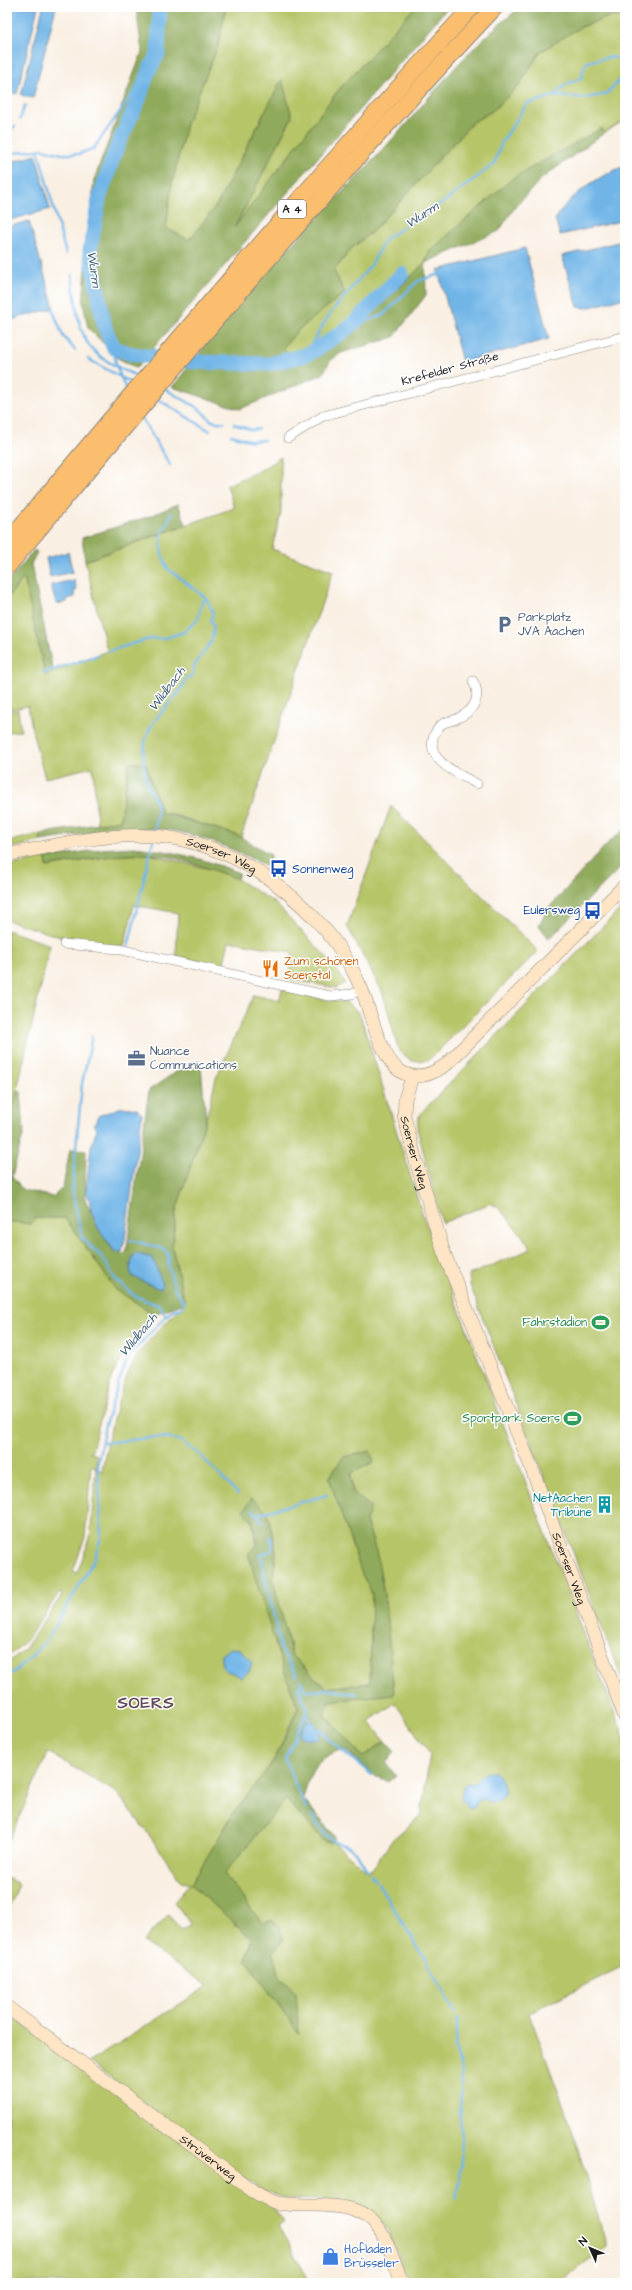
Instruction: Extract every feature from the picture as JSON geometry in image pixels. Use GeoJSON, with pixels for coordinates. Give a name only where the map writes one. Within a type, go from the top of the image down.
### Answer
{"type":"FeatureCollection","features":[{"type":"Feature","properties":{"kind":"highway","name":"A 4"},"geometry":{"type":"LineString","coordinates":[[7,568],[17,539],[190,336],[394,92],[472,7]]}},
{"type":"Feature","properties":{"kind":"highway","name":"A 4"},"geometry":{"type":"LineString","coordinates":[[190,336],[495,7]]}},
{"type":"Feature","properties":{"kind":"highway"},"geometry":{"type":"LineString","coordinates":[[462,42],[507,7]]}},
{"type":"Feature","properties":{"kind":"street","name":"Krefelder Straße"},"geometry":{"type":"LineString","coordinates":[[288,438],[323,416],[625,336]]}},
{"type":"Feature","properties":{"kind":"street"},"geometry":{"type":"LineString","coordinates":[[473,681],[478,690],[477,698],[473,707],[458,719],[442,723],[433,737],[433,746],[436,756],[443,765],[476,784]]}},
{"type":"Feature","properties":{"kind":"street","name":"Soerser Weg"},"geometry":{"type":"LineString","coordinates":[[7,855],[80,840],[149,836],[198,845],[230,857],[253,868],[284,888],[322,925],[343,954],[361,990],[388,1058],[400,1071],[412,1077],[405,1099],[404,1116],[436,1228],[463,1303],[530,1464],[625,1717]]}},
{"type":"Feature","properties":{"kind":"street"},"geometry":{"type":"LineString","coordinates":[[412,1077],[433,1073],[447,1064],[625,886]]}},
{"type":"Feature","properties":{"kind":"street"},"geometry":{"type":"LineString","coordinates":[[64,944],[118,950],[330,996],[352,994],[361,990]]}},
{"type":"Feature","properties":{"kind":"street","name":"Strüverweg"},"geometry":{"type":"LineString","coordinates":[[7,2008],[268,2200],[286,2204],[345,2207],[366,2216],[378,2228],[383,2236],[402,2283]]}},
{"type":"Feature","properties":{"kind":"green space"},"geometry":{"type":"Polygon","coordinates":[[[136,7],[226,7],[218,46],[186,124],[171,189],[166,228],[189,240],[217,205],[282,79],[292,117],[234,228],[337,92],[415,7],[448,7],[136,368],[118,358],[88,328],[83,302],[94,180],[142,52],[136,7]]]}},
{"type":"Feature","properties":{"kind":"green space"},"geometry":{"type":"Polygon","coordinates":[[[226,7],[415,7],[337,92],[233,231],[292,117],[266,109],[217,205],[189,240],[166,228],[171,189],[186,124],[218,46],[226,7]]]}},
{"type":"Feature","properties":{"kind":"green space"},"geometry":{"type":"Polygon","coordinates":[[[522,7],[625,7],[625,19],[611,16],[579,28],[540,52],[518,87],[492,111],[473,122],[373,231],[351,249],[334,271],[345,293],[298,330],[283,348],[298,364],[316,355],[350,332],[425,263],[426,295],[394,337],[341,353],[330,361],[323,374],[240,409],[172,387],[204,348],[203,347],[282,255],[366,168],[457,65],[488,34],[522,7]]]}},
{"type":"Feature","properties":{"kind":"green space"},"geometry":{"type":"Polygon","coordinates":[[[611,16],[625,19],[625,120],[604,133],[602,129],[430,251],[425,263],[350,332],[316,355],[298,364],[282,348],[298,330],[344,293],[334,271],[351,249],[373,231],[473,122],[492,111],[518,87],[540,52],[579,28],[611,16]]]}},
{"type":"Feature","properties":{"kind":"green space"},"geometry":{"type":"Polygon","coordinates":[[[602,128],[604,133],[541,179],[515,207],[499,231],[425,263],[430,251],[513,178],[602,128]]]}},
{"type":"Feature","properties":{"kind":"green space"},"geometry":{"type":"Polygon","coordinates":[[[281,457],[281,513],[272,549],[333,571],[241,837],[168,813],[122,814],[120,820],[97,824],[93,767],[45,778],[33,735],[28,706],[7,710],[7,598],[24,577],[45,675],[107,651],[85,561],[234,508],[227,485],[259,471],[281,457]]]}},
{"type":"Feature","properties":{"kind":"green space"},"geometry":{"type":"Polygon","coordinates":[[[178,504],[186,524],[85,561],[82,538],[150,516],[178,504]]]}},
{"type":"Feature","properties":{"kind":"green space"},"geometry":{"type":"Polygon","coordinates":[[[34,550],[37,552],[31,564],[53,671],[45,675],[24,578],[7,598],[7,583],[34,550]]]}},
{"type":"Feature","properties":{"kind":"green space"},"geometry":{"type":"Polygon","coordinates":[[[18,710],[21,731],[7,732],[7,712],[18,710]]]}},
{"type":"Feature","properties":{"kind":"green space"},"geometry":{"type":"Polygon","coordinates":[[[129,762],[146,764],[161,812],[237,835],[271,855],[267,866],[227,847],[197,836],[168,830],[140,829],[111,831],[41,841],[40,834],[120,820],[129,762]]]}},
{"type":"Feature","properties":{"kind":"green space"},"geometry":{"type":"Polygon","coordinates":[[[391,806],[538,951],[429,1060],[412,1061],[399,1051],[382,991],[347,926],[391,806]]]}},
{"type":"Feature","properties":{"kind":"green space"},"geometry":{"type":"Polygon","coordinates":[[[625,829],[625,863],[549,939],[539,925],[546,911],[608,843],[625,829]]]}},
{"type":"Feature","properties":{"kind":"green space"},"geometry":{"type":"Polygon","coordinates":[[[40,834],[41,841],[7,849],[7,842],[40,834]]]}},
{"type":"Feature","properties":{"kind":"green space"},"geometry":{"type":"Polygon","coordinates":[[[133,847],[187,856],[213,863],[239,873],[237,879],[181,860],[148,854],[135,854],[84,860],[47,867],[46,858],[101,849],[133,847]]]}},
{"type":"Feature","properties":{"kind":"green space"},"geometry":{"type":"Polygon","coordinates":[[[148,854],[214,870],[237,879],[275,903],[333,964],[345,983],[336,988],[290,979],[292,952],[229,941],[223,967],[176,956],[178,913],[134,905],[124,947],[70,940],[7,920],[7,866],[46,858],[47,867],[110,856],[148,854]]]}},
{"type":"Feature","properties":{"kind":"green space","name":"Sportpark Soers"},"geometry":{"type":"Polygon","coordinates":[[[625,904],[625,1687],[470,1285],[469,1275],[531,1249],[521,1234],[496,1205],[493,1206],[491,1203],[442,1223],[417,1128],[419,1115],[625,904]]]}},
{"type":"Feature","properties":{"kind":"green space"},"geometry":{"type":"Polygon","coordinates":[[[7,930],[50,945],[17,1090],[7,1143],[7,930]]]}},
{"type":"Feature","properties":{"kind":"green space"},"geometry":{"type":"Polygon","coordinates":[[[282,989],[321,999],[346,1002],[360,1014],[422,1213],[625,1740],[625,1965],[529,2013],[571,2126],[607,2247],[557,2283],[408,2283],[390,2235],[381,2221],[372,2212],[361,2206],[350,2203],[286,2198],[258,2188],[90,2062],[208,1986],[143,1942],[168,1915],[182,1930],[191,1924],[174,1902],[190,1884],[181,1882],[152,1839],[117,1793],[48,1752],[7,1845],[7,1663],[24,1650],[62,1595],[59,1593],[26,1641],[7,1657],[7,1221],[31,1224],[35,1218],[65,1218],[116,1289],[154,1314],[128,1347],[112,1376],[91,1453],[97,1455],[96,1468],[102,1471],[107,1443],[119,1397],[130,1370],[136,1358],[147,1343],[185,1303],[172,1247],[176,1211],[206,1119],[216,1078],[254,995],[279,1001],[282,989]],[[374,1462],[329,1478],[362,1574],[372,1594],[370,1683],[326,1688],[292,1656],[273,1580],[276,1551],[252,1520],[278,1653],[298,1708],[275,1759],[233,1814],[191,1884],[252,1939],[246,1960],[298,2032],[296,1993],[278,1974],[273,1953],[283,1940],[262,1923],[224,1874],[286,1799],[325,1842],[333,1842],[367,1871],[372,1869],[393,1839],[421,1815],[430,1754],[395,1703],[369,1721],[385,1741],[363,1757],[324,1714],[330,1701],[394,1693],[385,1601],[377,1555],[366,1521],[371,1507],[353,1493],[351,1473],[374,1462]],[[91,1465],[85,1537],[73,1571],[77,1573],[90,1538],[96,1468],[91,1465]]]}},
{"type":"Feature","properties":{"kind":"green space"},"geometry":{"type":"Polygon","coordinates":[[[185,1066],[201,1067],[206,1119],[176,1211],[172,1247],[185,1303],[154,1314],[116,1290],[65,1218],[35,1218],[31,1224],[7,1221],[7,1143],[17,1090],[21,1092],[24,1131],[12,1177],[23,1190],[53,1197],[63,1187],[70,1149],[86,1150],[85,1200],[108,1243],[115,1252],[126,1254],[149,1090],[185,1066]]]}},
{"type":"Feature","properties":{"kind":"green space"},"geometry":{"type":"Polygon","coordinates":[[[370,1451],[374,1462],[351,1473],[353,1493],[371,1507],[366,1521],[377,1555],[385,1601],[394,1694],[330,1701],[324,1714],[363,1757],[385,1741],[395,1752],[386,1763],[396,1776],[389,1782],[373,1774],[344,1749],[326,1757],[320,1761],[311,1773],[303,1799],[335,1837],[333,1842],[325,1842],[286,1799],[224,1874],[262,1923],[271,1920],[279,1925],[283,1940],[273,1953],[278,1974],[296,1993],[299,2033],[246,1960],[252,1939],[191,1884],[233,1814],[275,1759],[298,1708],[278,1653],[248,1554],[258,1544],[252,1520],[243,1511],[252,1498],[268,1513],[276,1551],[273,1580],[292,1656],[326,1688],[370,1683],[372,1594],[362,1574],[329,1478],[343,1457],[370,1451]]]}},
{"type":"Feature","properties":{"kind":"green space"},"geometry":{"type":"Polygon","coordinates":[[[7,1878],[19,1884],[7,1914],[7,1878]]]}},
{"type":"Feature","properties":{"kind":"green space"},"geometry":{"type":"Polygon","coordinates":[[[8,2014],[271,2205],[284,2223],[278,2226],[311,2283],[7,2283],[8,2014]]]}},
{"type":"Feature","properties":{"kind":"water"},"geometry":{"type":"Polygon","coordinates":[[[13,7],[38,7],[17,94],[7,92],[7,33],[13,7]]]}},
{"type":"Feature","properties":{"kind":"water"},"geometry":{"type":"Polygon","coordinates":[[[43,7],[56,7],[33,98],[21,95],[43,7]]]}},
{"type":"Feature","properties":{"kind":"water"},"geometry":{"type":"Polygon","coordinates":[[[36,155],[50,209],[7,221],[7,163],[36,155]]]}},
{"type":"Feature","properties":{"kind":"water"},"geometry":{"type":"Polygon","coordinates":[[[622,167],[625,178],[625,220],[560,235],[555,219],[568,203],[584,188],[603,176],[622,167]]]}},
{"type":"Feature","properties":{"kind":"water"},"geometry":{"type":"Polygon","coordinates":[[[29,221],[54,308],[7,321],[7,227],[29,221]]]}},
{"type":"Feature","properties":{"kind":"water"},"geometry":{"type":"Polygon","coordinates":[[[622,241],[625,254],[625,298],[586,308],[578,307],[562,256],[622,241]]]}},
{"type":"Feature","properties":{"kind":"water"},"geometry":{"type":"Polygon","coordinates":[[[525,248],[549,339],[462,362],[438,270],[525,248]]]}},
{"type":"Feature","properties":{"kind":"water"},"geometry":{"type":"Polygon","coordinates":[[[68,552],[73,572],[50,577],[46,558],[68,552]]]}},
{"type":"Feature","properties":{"kind":"water"},"geometry":{"type":"Polygon","coordinates":[[[74,580],[77,590],[74,591],[75,597],[67,599],[67,602],[56,604],[51,585],[74,580]]]}},
{"type":"Feature","properties":{"kind":"water"},"geometry":{"type":"Polygon","coordinates":[[[122,1107],[137,1109],[142,1114],[125,1239],[122,1252],[115,1252],[98,1228],[91,1210],[89,1198],[86,1193],[91,1147],[97,1129],[93,1125],[97,1122],[98,1116],[122,1107]]]}},
{"type":"Feature","properties":{"kind":"water"},"geometry":{"type":"Polygon","coordinates":[[[137,1254],[153,1258],[163,1285],[161,1288],[157,1288],[132,1276],[130,1270],[133,1256],[137,1254]]]}},
{"type":"Feature","properties":{"kind":"water"},"geometry":{"type":"Polygon","coordinates":[[[230,1648],[240,1649],[252,1663],[249,1672],[241,1678],[225,1669],[221,1662],[221,1655],[230,1648]]]}},
{"type":"Feature","properties":{"kind":"water"},"geometry":{"type":"Polygon","coordinates":[[[306,1721],[314,1722],[320,1732],[318,1739],[312,1738],[308,1740],[300,1737],[300,1733],[306,1721]]]}},
{"type":"Feature","properties":{"kind":"water"},"geometry":{"type":"Polygon","coordinates":[[[488,1772],[494,1772],[501,1779],[505,1794],[495,1802],[489,1802],[483,1799],[478,1801],[474,1808],[469,1809],[461,1798],[463,1788],[467,1783],[472,1784],[488,1772]]]}},
{"type":"Feature","properties":{"kind":"waterway","name":"Wurm"},"geometry":{"type":"LineString","coordinates":[[160,7],[158,54],[148,72],[139,99],[116,149],[99,199],[90,251],[105,328],[114,348],[132,354],[196,362],[269,364],[305,355],[314,351],[351,326],[402,274]]}},
{"type":"Feature","properties":{"kind":"waterway","name":"Wurm"},"geometry":{"type":"LineString","coordinates":[[305,355],[329,315],[372,264],[385,239],[448,199],[494,164],[502,142],[527,104],[554,96],[565,85],[582,78],[583,70],[587,62],[610,57],[625,59]]}},
{"type":"Feature","properties":{"kind":"waterway"},"geometry":{"type":"LineString","coordinates":[[7,154],[42,149],[62,154],[79,154],[94,148],[148,72]]}},
{"type":"Feature","properties":{"kind":"waterway","name":"Wurm"},"geometry":{"type":"LineString","coordinates":[[554,96],[586,98],[606,94],[625,75]]}},
{"type":"Feature","properties":{"kind":"waterway"},"geometry":{"type":"LineString","coordinates":[[20,119],[25,105]]}},
{"type":"Feature","properties":{"kind":"waterway"},"geometry":{"type":"LineString","coordinates":[[7,133],[15,126]]}},
{"type":"Feature","properties":{"kind":"waterway"},"geometry":{"type":"LineString","coordinates":[[38,150],[66,254]]}},
{"type":"Feature","properties":{"kind":"waterway"},"geometry":{"type":"LineString","coordinates":[[351,326],[383,315],[418,281],[440,274]]}},
{"type":"Feature","properties":{"kind":"waterway"},"geometry":{"type":"LineString","coordinates":[[72,275],[78,317],[84,337],[89,346],[105,360],[139,377]]}},
{"type":"Feature","properties":{"kind":"waterway"},"geometry":{"type":"LineString","coordinates":[[52,308],[63,336],[75,350]]}},
{"type":"Feature","properties":{"kind":"waterway","name":"Wildbach"},"geometry":{"type":"LineString","coordinates":[[114,348],[116,365],[127,392]]}},
{"type":"Feature","properties":{"kind":"waterway"},"geometry":{"type":"LineString","coordinates":[[88,359],[133,384]]}},
{"type":"Feature","properties":{"kind":"waterway"},"geometry":{"type":"LineString","coordinates":[[165,389],[198,408],[212,421],[224,423]]}},
{"type":"Feature","properties":{"kind":"waterway"},"geometry":{"type":"LineString","coordinates":[[156,398],[210,431]]}},
{"type":"Feature","properties":{"kind":"waterway","name":"Wildbach"},"geometry":{"type":"LineString","coordinates":[[141,417],[170,465]]}},
{"type":"Feature","properties":{"kind":"waterway"},"geometry":{"type":"LineString","coordinates":[[234,424],[252,430],[258,429]]}},
{"type":"Feature","properties":{"kind":"waterway"},"geometry":{"type":"LineString","coordinates":[[231,435],[252,441],[264,440]]}},
{"type":"Feature","properties":{"kind":"waterway","name":"Wildbach"},"geometry":{"type":"LineString","coordinates":[[154,832],[157,808],[156,801],[150,791],[145,774],[145,743],[152,725],[177,695],[187,678],[190,677],[194,671],[194,666],[211,642],[214,628],[211,621],[213,612],[206,598],[167,568],[162,554],[160,537],[172,513]]}},
{"type":"Feature","properties":{"kind":"waterway"},"geometry":{"type":"LineString","coordinates":[[109,651],[149,639],[165,638],[184,632],[198,619],[202,602],[206,598]]}},
{"type":"Feature","properties":{"kind":"waterway"},"geometry":{"type":"LineString","coordinates":[[43,673],[99,655]]}},
{"type":"Feature","properties":{"kind":"waterway","name":"Wildbach"},"geometry":{"type":"LineString","coordinates":[[128,947],[153,841]]}},
{"type":"Feature","properties":{"kind":"waterway","name":"Wildbach"},"geometry":{"type":"LineString","coordinates":[[7,1676],[22,1666],[48,1639],[95,1558],[101,1536],[98,1462],[105,1425],[124,1367],[131,1354],[166,1316],[160,1306],[135,1296],[115,1279],[103,1258],[82,1238],[72,1190],[82,1084],[92,1037]]}},
{"type":"Feature","properties":{"kind":"waterway"},"geometry":{"type":"LineString","coordinates":[[130,1240],[164,1249],[169,1257],[168,1264],[175,1289],[184,1302],[182,1308],[173,1310],[166,1316]]}},
{"type":"Feature","properties":{"kind":"waterway"},"geometry":{"type":"LineString","coordinates":[[102,1443],[157,1437],[179,1440],[199,1454],[238,1494]]}},
{"type":"Feature","properties":{"kind":"waterway"},"geometry":{"type":"LineString","coordinates":[[258,1514],[327,1495]]}},
{"type":"Feature","properties":{"kind":"waterway"},"geometry":{"type":"LineString","coordinates":[[253,1510],[263,1522]]}},
{"type":"Feature","properties":{"kind":"waterway"},"geometry":{"type":"LineString","coordinates":[[270,1537],[273,1544],[271,1551],[261,1554],[263,1571],[277,1628],[280,1648],[297,1676]]}},
{"type":"Feature","properties":{"kind":"waterway"},"geometry":{"type":"LineString","coordinates":[[301,1680],[302,1683],[298,1688],[308,1709],[285,1759],[307,1809]]}},
{"type":"Feature","properties":{"kind":"waterway"},"geometry":{"type":"LineString","coordinates":[[301,1684],[305,1690],[317,1691],[326,1689],[357,1694]]}},
{"type":"Feature","properties":{"kind":"waterway"},"geometry":{"type":"LineString","coordinates":[[306,1714],[311,1723]]}},
{"type":"Feature","properties":{"kind":"waterway"},"geometry":{"type":"LineString","coordinates":[[317,1730],[322,1730],[327,1738],[372,1775]]}},
{"type":"Feature","properties":{"kind":"waterway"},"geometry":{"type":"LineString","coordinates":[[311,1814],[324,1833],[333,1841],[349,1847],[356,1852],[367,1870]]}},
{"type":"Feature","properties":{"kind":"waterway"},"geometry":{"type":"LineString","coordinates":[[371,1874],[375,1880]]}},
{"type":"Feature","properties":{"kind":"waterway"},"geometry":{"type":"LineString","coordinates":[[378,1883],[425,1959],[455,2013]]}},
{"type":"Feature","properties":{"kind":"waterway"},"geometry":{"type":"LineString","coordinates":[[456,2197],[460,2182],[462,2138],[460,2115],[462,2074],[455,2046],[458,2019]]}},
{"type":"Feature","properties":{"kind":"place","name":"Parkplatz JVA Aachen"},"geometry":{"type":"Point","coordinates":[505,624]}},
{"type":"Feature","properties":{"kind":"place","name":"Sonnenweg"},"geometry":{"type":"Point","coordinates":[279,869]}},
{"type":"Feature","properties":{"kind":"place","name":"Eulersweg"},"geometry":{"type":"Point","coordinates":[593,910]}},
{"type":"Feature","properties":{"kind":"place","name":"Zum schönen Soerstal"},"geometry":{"type":"Point","coordinates":[271,968]}},
{"type":"Feature","properties":{"kind":"place","name":"Nuance Communications"},"geometry":{"type":"Point","coordinates":[137,1058]}},
{"type":"Feature","properties":{"kind":"place","name":"Fahrstadion"},"geometry":{"type":"Point","coordinates":[600,1322]}},
{"type":"Feature","properties":{"kind":"place","name":"Sportpark Soers"},"geometry":{"type":"Point","coordinates":[573,1418]}},
{"type":"Feature","properties":{"kind":"place","name":"NetAachen Tribüne"},"geometry":{"type":"Point","coordinates":[605,1505]}},
{"type":"Feature","properties":{"kind":"place","name":"Hofladen Brüsseler"},"geometry":{"type":"Point","coordinates":[331,2256]}},
{"type":"Feature","properties":{"kind":"district","name":"SOERS"},"geometry":{"type":"Point","coordinates":[146,1703]}}]}
